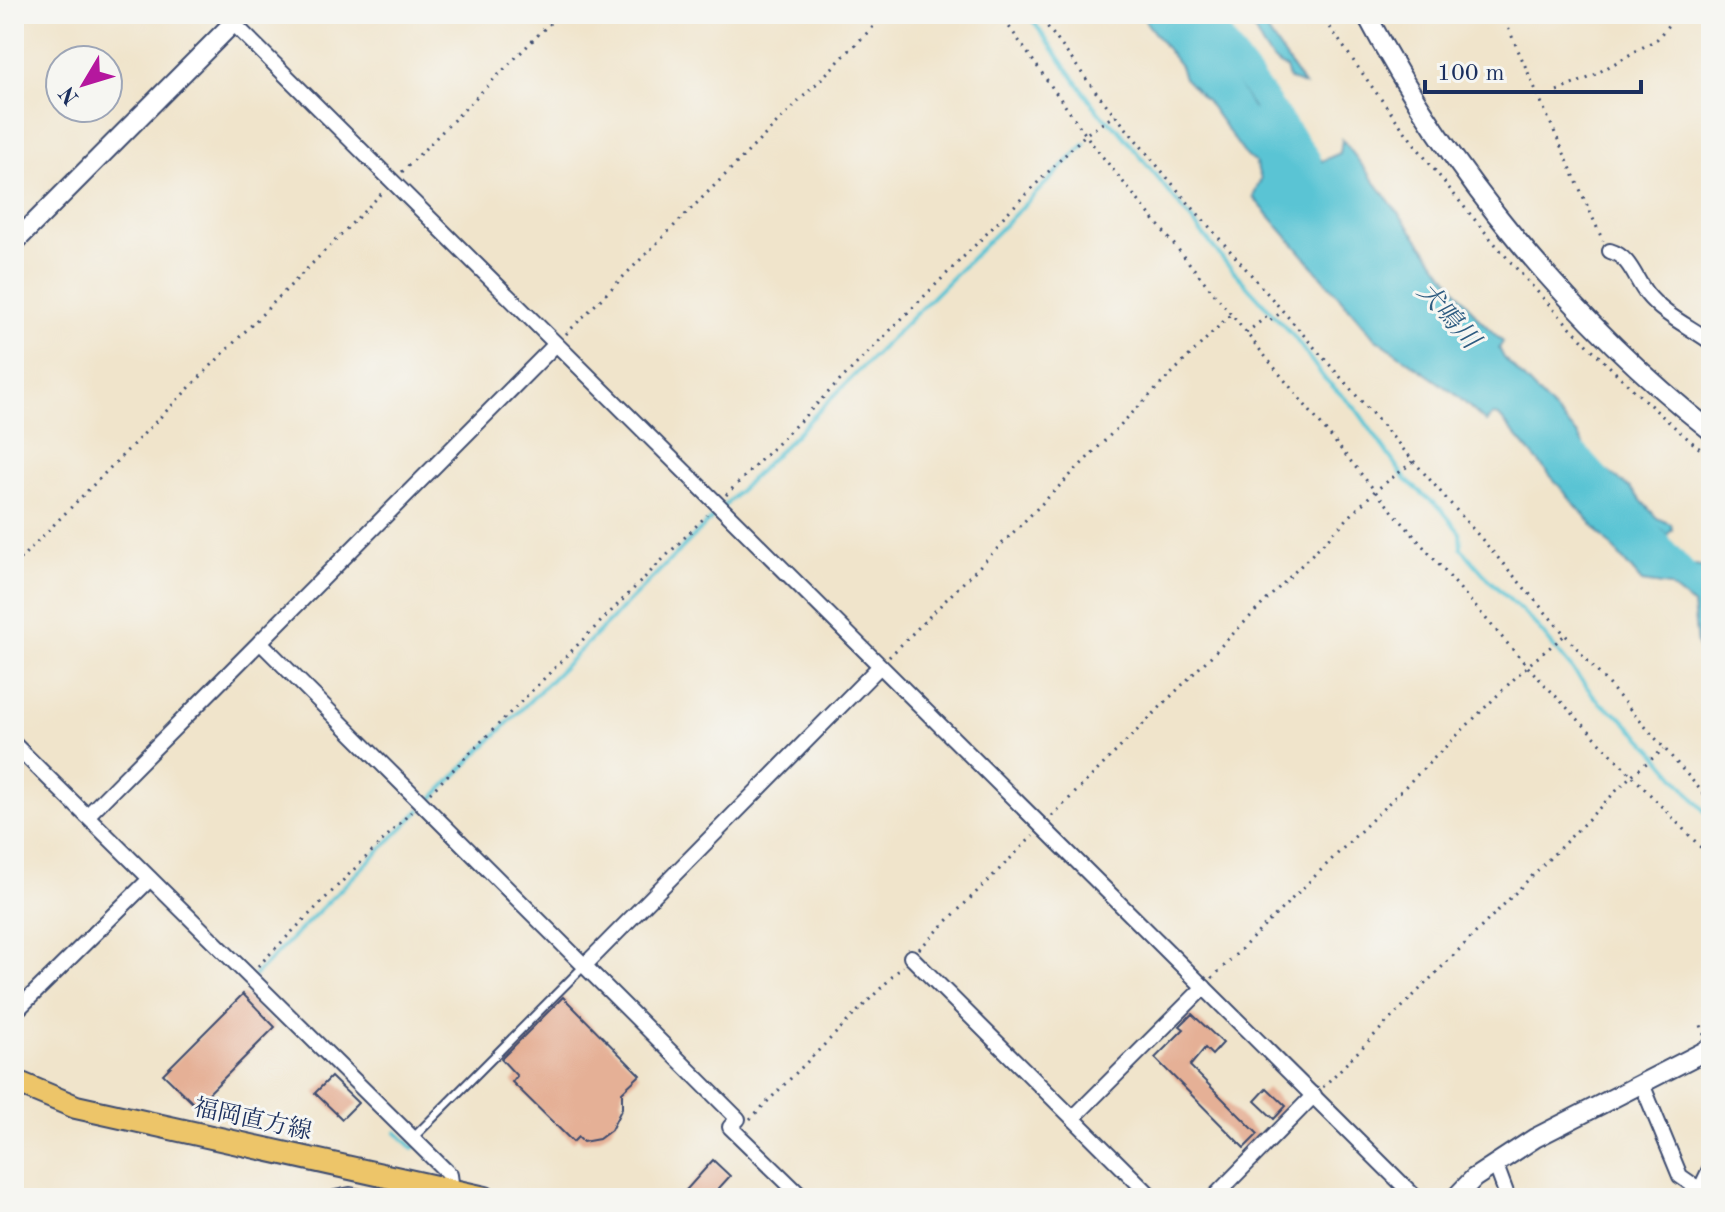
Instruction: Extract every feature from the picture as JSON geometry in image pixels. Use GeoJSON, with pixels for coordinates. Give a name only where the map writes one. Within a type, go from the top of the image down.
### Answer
{"type":"FeatureCollection","features":[{"type":"Feature","properties":{"kind":"main road","name":"福岡直方線"},"geometry":{"type":"LineString","coordinates":[[14,1081],[76,1107],[485,1198]]}},
{"type":"Feature","properties":{"kind":"street"},"geometry":{"type":"LineString","coordinates":[[1366,14],[1447,145],[1534,263],[1634,364],[1711,431]]}},
{"type":"Feature","properties":{"kind":"street"},"geometry":{"type":"LineString","coordinates":[[14,243],[233,17],[392,183],[1416,1198]]}},
{"type":"Feature","properties":{"kind":"street"},"geometry":{"type":"LineString","coordinates":[[1610,251],[1622,254],[1646,293],[1666,315],[1711,342]]}},
{"type":"Feature","properties":{"kind":"street"},"geometry":{"type":"LineString","coordinates":[[87,816],[555,345]]}},
{"type":"Feature","properties":{"kind":"street"},"geometry":{"type":"LineString","coordinates":[[260,642],[741,1122],[730,1127],[798,1197]]}},
{"type":"Feature","properties":{"kind":"street"},"geometry":{"type":"LineString","coordinates":[[584,966],[880,666]]}},
{"type":"Feature","properties":{"kind":"street"},"geometry":{"type":"LineString","coordinates":[[14,744],[450,1175],[452,1190]]}},
{"type":"Feature","properties":{"kind":"street"},"geometry":{"type":"LineString","coordinates":[[14,1013],[150,879]]}},
{"type":"Feature","properties":{"kind":"street"},"geometry":{"type":"LineString","coordinates":[[911,957],[1153,1198]]}},
{"type":"Feature","properties":{"kind":"street"},"geometry":{"type":"LineString","coordinates":[[1073,1118],[1204,987]]}},
{"type":"Feature","properties":{"kind":"street"},"geometry":{"type":"LineString","coordinates":[[1455,1198],[1495,1163],[1711,1048]]}},
{"type":"Feature","properties":{"kind":"street"},"geometry":{"type":"LineString","coordinates":[[1642,1084],[1680,1176],[1698,1194],[1710,1172]]}},
{"type":"Feature","properties":{"kind":"street"},"geometry":{"type":"LineString","coordinates":[[1213,1198],[1314,1095]]}},
{"type":"Feature","properties":{"kind":"street"},"geometry":{"type":"LineString","coordinates":[[1495,1163],[1508,1198]]}},
{"type":"Feature","properties":{"kind":"street"},"geometry":{"type":"LineString","coordinates":[[335,1198],[367,1198]]}},
{"type":"Feature","properties":{"kind":"lane"},"geometry":{"type":"LineString","coordinates":[[413,1138],[584,966]]}},
{"type":"Feature","properties":{"kind":"path"},"geometry":{"type":"LineString","coordinates":[[14,565],[559,14]]}},
{"type":"Feature","properties":{"kind":"path"},"geometry":{"type":"LineString","coordinates":[[555,345],[886,14]]}},
{"type":"Feature","properties":{"kind":"path"},"geometry":{"type":"LineString","coordinates":[[1000,14],[1086,134],[1375,491],[1527,666],[1711,858]]}},
{"type":"Feature","properties":{"kind":"path"},"geometry":{"type":"LineString","coordinates":[[1038,14],[1115,115],[1711,802]]}},
{"type":"Feature","properties":{"kind":"path"},"geometry":{"type":"LineString","coordinates":[[1321,14],[1386,107]]}},
{"type":"Feature","properties":{"kind":"path"},"geometry":{"type":"LineString","coordinates":[[1502,14],[1535,84],[1545,118],[1610,251]]}},
{"type":"Feature","properties":{"kind":"path"},"geometry":{"type":"LineString","coordinates":[[1557,91],[1589,78],[1657,39],[1677,14]]}},
{"type":"Feature","properties":{"kind":"path"},"geometry":{"type":"LineString","coordinates":[[248,976],[1086,134],[1115,115]]}},
{"type":"Feature","properties":{"kind":"path"},"geometry":{"type":"LineString","coordinates":[[1246,333],[1266,317],[1270,321],[1284,311]]}},
{"type":"Feature","properties":{"kind":"path"},"geometry":{"type":"LineString","coordinates":[[880,666],[1231,314]]}},
{"type":"Feature","properties":{"kind":"path"},"geometry":{"type":"LineString","coordinates":[[741,1122],[1043,826],[1375,491],[1414,461]]}},
{"type":"Feature","properties":{"kind":"path"},"geometry":{"type":"LineString","coordinates":[[1204,987],[1527,666],[1566,635]]}},
{"type":"Feature","properties":{"kind":"path"},"geometry":{"type":"LineString","coordinates":[[1314,1095],[1633,774],[1664,748]]}},
{"type":"Feature","properties":{"kind":"water"},"geometry":{"type":"Polygon","coordinates":[[[1144,14],[1195,14],[1202,30],[1222,50],[1223,59],[1253,107],[1303,140],[1322,161],[1340,153],[1342,139],[1479,319],[1503,342],[1499,348],[1504,358],[1578,435],[1592,460],[1630,488],[1657,518],[1671,524],[1672,530],[1667,535],[1605,480],[1596,482],[1646,545],[1685,564],[1711,569],[1711,672],[1697,645],[1693,605],[1669,586],[1642,582],[1499,416],[1493,415],[1486,422],[1455,394],[1375,338],[1253,197],[1261,179],[1255,162],[1246,156],[1206,100],[1184,78],[1180,66],[1146,22],[1144,14]]]}},
{"type":"Feature","properties":{"kind":"water"},"geometry":{"type":"Polygon","coordinates":[[[1247,14],[1256,14],[1304,85],[1289,79],[1286,68],[1267,53],[1247,14]]]}},
{"type":"Feature","properties":{"kind":"building"},"geometry":{"type":"Polygon","coordinates":[[[243,994],[275,1027],[196,1106],[163,1074],[243,994]]]}},
{"type":"Feature","properties":{"kind":"building"},"geometry":{"type":"Polygon","coordinates":[[[563,997],[640,1075],[622,1092],[622,1108],[611,1130],[599,1139],[583,1142],[578,1137],[573,1142],[512,1082],[517,1076],[501,1059],[563,997]]]}},
{"type":"Feature","properties":{"kind":"building"},"geometry":{"type":"Polygon","coordinates":[[[1192,1014],[1223,1043],[1212,1055],[1205,1048],[1190,1066],[1258,1134],[1244,1148],[1155,1058],[1184,1029],[1180,1026],[1192,1014]]]}},
{"type":"Feature","properties":{"kind":"building"},"geometry":{"type":"Polygon","coordinates":[[[331,1077],[358,1103],[342,1119],[315,1093],[331,1077]]]}},
{"type":"Feature","properties":{"kind":"building"},"geometry":{"type":"Polygon","coordinates":[[[1267,1088],[1286,1106],[1274,1119],[1255,1101],[1267,1088]]]}},
{"type":"Feature","properties":{"kind":"building"},"geometry":{"type":"Polygon","coordinates":[[[713,1160],[730,1176],[710,1198],[679,1198],[713,1160]]]}},
{"type":"Feature","properties":{"kind":"waterway"},"geometry":{"type":"LineString","coordinates":[[1028,14],[1099,113],[1118,129],[1227,264],[1294,337],[1324,378],[1357,410],[1406,480],[1442,510],[1460,533],[1461,548],[1534,623],[1600,703],[1622,718],[1654,751],[1711,819]]}},
{"type":"Feature","properties":{"kind":"waterway","name":"犬鳴川"},"geometry":{"type":"LineString","coordinates":[[1203,14],[1308,160]]}},
{"type":"Feature","properties":{"kind":"waterway"},"geometry":{"type":"LineString","coordinates":[[427,804],[1085,144]]}},
{"type":"Feature","properties":{"kind":"waterway","name":"犬鳴川"},"geometry":{"type":"LineString","coordinates":[[1576,455],[1711,603]]}},
{"type":"Feature","properties":{"kind":"waterway"},"geometry":{"type":"LineString","coordinates":[[254,976],[420,810]]}},
{"type":"Feature","properties":{"kind":"waterway"},"geometry":{"type":"LineString","coordinates":[[396,1132],[413,1148],[416,1146]]}},
{"type":"Feature","properties":{"kind":"waterway"},"geometry":{"type":"LineString","coordinates":[[442,1158],[456,1169]]}}]}
